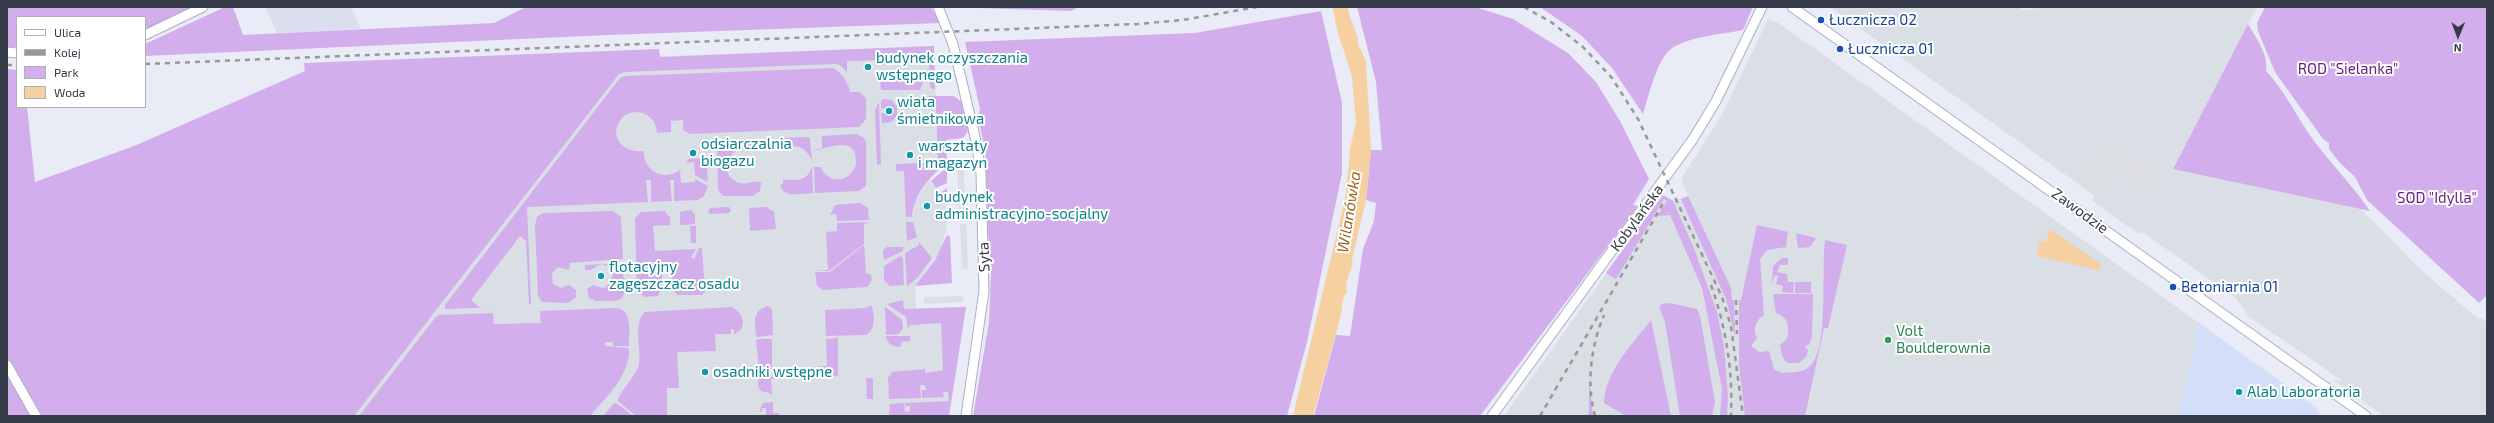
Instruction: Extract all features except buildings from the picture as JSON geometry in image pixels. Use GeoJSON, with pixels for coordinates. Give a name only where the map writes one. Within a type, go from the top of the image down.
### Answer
{"type":"FeatureCollection","features":[{"type":"Feature","properties":{"kind":"street"},"geometry":{"type":"LineString","coordinates":[[146,35],[204,7]]}},
{"type":"Feature","properties":{"kind":"street","name":"Syta"},"geometry":{"type":"LineString","coordinates":[[938,7],[953,44],[976,141],[981,173],[984,291],[966,416]]}},
{"type":"Feature","properties":{"kind":"street","name":"Kobylańska"},"geometry":{"type":"LineString","coordinates":[[1492,416],[1693,139],[1716,101],[1762,7]]}},
{"type":"Feature","properties":{"kind":"street","name":"Zawodzie"},"geometry":{"type":"LineString","coordinates":[[1792,7],[2366,416]]}},
{"type":"Feature","properties":{"kind":"street"},"geometry":{"type":"LineString","coordinates":[[7,365],[36,416]]}},
{"type":"Feature","properties":{"kind":"shaded area"},"geometry":{"type":"Polygon","coordinates":[[[265,7],[351,7],[361,29],[277,33],[265,7]]]}},
{"type":"Feature","properties":{"kind":"shaded area"},"geometry":{"type":"Polygon","coordinates":[[[1830,7],[2021,7],[2021,11],[2044,7],[2257,7],[2173,169],[2361,209],[2418,267],[2478,319],[2483,319],[2487,323],[2487,416],[2384,416],[2333,380],[2343,381],[2249,317],[2236,298],[2141,231],[2139,234],[2092,201],[2095,196],[1830,7]]]}},
{"type":"Feature","properties":{"kind":"shaded area"},"geometry":{"type":"Polygon","coordinates":[[[1768,19],[1780,24],[2199,323],[2179,416],[1504,416],[1663,195],[1673,201],[1688,196],[1681,179],[1723,113],[1768,19]]]}},
{"type":"Feature","properties":{"kind":"shaded area"},"geometry":{"type":"Polygon","coordinates":[[[934,46],[938,162],[896,164],[896,171],[904,171],[912,217],[915,202],[929,180],[943,197],[946,209],[947,227],[940,251],[915,286],[916,309],[966,307],[949,416],[351,416],[594,59],[934,46]]]}},
{"type":"Feature","properties":{"kind":"shaded area"},"geometry":{"type":"Polygon","coordinates":[[[2116,144],[2164,178],[2157,187],[2154,185],[2150,191],[2115,169],[2118,165],[2111,164],[2102,173],[2107,177],[2094,194],[2089,190],[2083,177],[2100,152],[2116,144]]]}},
{"type":"Feature","properties":{"kind":"shaded area"},"geometry":{"type":"Polygon","coordinates":[[[957,166],[964,166],[965,211],[959,211],[957,166]]]}},
{"type":"Feature","properties":{"kind":"shaded area"},"geometry":{"type":"Polygon","coordinates":[[[960,224],[966,224],[968,269],[962,269],[960,224]]]}},
{"type":"Feature","properties":{"kind":"shaded area"},"geometry":{"type":"Polygon","coordinates":[[[865,226],[872,226],[873,271],[867,271],[865,226]]]}},
{"type":"Feature","properties":{"kind":"shaded area"},"geometry":{"type":"Polygon","coordinates":[[[963,296],[963,302],[924,304],[924,297],[963,296]]]}},
{"type":"Feature","properties":{"kind":"shaded area"},"geometry":{"type":"Polygon","coordinates":[[[2199,323],[2316,407],[2320,416],[2179,416],[2199,323]]]}},
{"type":"Feature","properties":{"kind":"green space"},"geometry":{"type":"Polygon","coordinates":[[[7,7],[193,7],[146,30],[146,16],[16,16],[16,47],[7,47],[7,7]]]}},
{"type":"Feature","properties":{"kind":"green space"},"geometry":{"type":"Polygon","coordinates":[[[225,7],[233,7],[243,35],[494,23],[526,7],[931,7],[940,23],[608,35],[146,56],[146,44],[225,7]]]}},
{"type":"Feature","properties":{"kind":"green space"},"geometry":{"type":"Polygon","coordinates":[[[948,7],[1078,7],[1072,11],[948,7]]]}},
{"type":"Feature","properties":{"kind":"green space"},"geometry":{"type":"Polygon","coordinates":[[[1357,7],[1475,7],[1513,19],[1568,53],[1596,82],[1620,121],[1649,179],[1633,205],[1638,206],[1480,416],[1314,416],[1336,335],[1350,336],[1363,249],[1374,221],[1376,203],[1366,200],[1371,150],[1382,150],[1376,82],[1357,7]]]}},
{"type":"Feature","properties":{"kind":"green space"},"geometry":{"type":"Polygon","coordinates":[[[1540,7],[1753,7],[1743,30],[1706,36],[1686,42],[1671,49],[1661,61],[1657,70],[1643,114],[1612,68],[1582,36],[1540,7]]]}},
{"type":"Feature","properties":{"kind":"green space","name":"SOD \"Idylla\""},"geometry":{"type":"Polygon","coordinates":[[[2265,7],[2487,7],[2487,295],[2479,303],[2367,200],[2355,177],[2340,163],[2329,149],[2329,143],[2323,139],[2275,72],[2258,31],[2257,23],[2265,7]]]}},
{"type":"Feature","properties":{"kind":"green space"},"geometry":{"type":"Polygon","coordinates":[[[1321,11],[1342,103],[1342,173],[1307,342],[1287,416],[973,416],[989,322],[991,273],[984,169],[986,153],[978,118],[980,109],[965,42],[1195,33],[1321,11]]]}},
{"type":"Feature","properties":{"kind":"green space","name":"ROD \"Sielanka\""},"geometry":{"type":"Polygon","coordinates":[[[2248,24],[2264,53],[2266,59],[2266,71],[2284,94],[2316,144],[2356,191],[2370,211],[2173,169],[2248,24]]]}},
{"type":"Feature","properties":{"kind":"green space"},"geometry":{"type":"Polygon","coordinates":[[[934,46],[935,89],[932,89],[930,86],[929,56],[898,56],[885,60],[885,65],[880,65],[880,60],[847,61],[847,72],[840,65],[834,64],[625,72],[619,74],[354,416],[41,416],[7,357],[7,69],[16,70],[16,108],[27,108],[35,182],[134,146],[305,71],[304,63],[659,49],[660,57],[934,46]]]}},
{"type":"Feature","properties":{"kind":"green space"},"geometry":{"type":"Polygon","coordinates":[[[833,68],[844,78],[850,92],[859,92],[866,98],[866,119],[859,127],[690,134],[683,130],[683,120],[671,121],[671,132],[657,133],[654,122],[647,115],[637,112],[625,115],[619,122],[616,135],[622,145],[628,149],[644,151],[647,164],[651,169],[661,175],[667,175],[680,170],[681,183],[695,182],[695,179],[708,186],[704,196],[698,200],[674,201],[674,180],[670,180],[672,201],[651,202],[651,180],[646,180],[648,202],[527,207],[531,304],[529,304],[526,241],[520,236],[471,300],[480,308],[445,309],[445,305],[620,78],[626,76],[833,68]]]}},
{"type":"Feature","properties":{"kind":"green space"},"geometry":{"type":"Polygon","coordinates":[[[918,73],[924,79],[920,90],[881,90],[880,80],[895,81],[894,76],[880,78],[880,74],[918,73]]]}},
{"type":"Feature","properties":{"kind":"green space"},"geometry":{"type":"Polygon","coordinates":[[[925,96],[954,96],[962,102],[968,131],[963,138],[946,140],[947,163],[934,174],[919,193],[913,209],[912,217],[906,217],[904,171],[896,171],[896,164],[938,162],[936,108],[905,109],[907,104],[912,100],[925,96]]]}},
{"type":"Feature","properties":{"kind":"green space"},"geometry":{"type":"Polygon","coordinates":[[[884,99],[891,100],[897,106],[897,116],[891,122],[882,123],[881,113],[893,114],[892,107],[881,109],[881,101],[884,99]]]}},
{"type":"Feature","properties":{"kind":"green space"},"geometry":{"type":"Polygon","coordinates":[[[879,102],[881,164],[877,165],[875,110],[879,102]]]}},
{"type":"Feature","properties":{"kind":"green space"},"geometry":{"type":"Polygon","coordinates":[[[857,134],[864,138],[866,143],[866,186],[859,191],[815,193],[814,167],[821,167],[828,177],[839,179],[849,175],[856,164],[855,154],[852,148],[847,146],[840,145],[813,150],[822,148],[822,136],[857,134]]]}},
{"type":"Feature","properties":{"kind":"green space"},"geometry":{"type":"Polygon","coordinates":[[[782,138],[810,138],[812,162],[804,150],[796,146],[783,149],[777,146],[778,140],[782,138]]]}},
{"type":"Feature","properties":{"kind":"green space"},"geometry":{"type":"Polygon","coordinates":[[[751,139],[757,142],[750,148],[737,150],[728,160],[728,172],[731,178],[740,183],[761,182],[760,191],[753,196],[723,196],[718,190],[717,145],[724,140],[751,139]]]}},
{"type":"Feature","properties":{"kind":"green space"},"geometry":{"type":"Polygon","coordinates":[[[705,158],[707,161],[708,182],[695,175],[694,162],[686,163],[689,159],[705,158]]]}},
{"type":"Feature","properties":{"kind":"green space"},"geometry":{"type":"Polygon","coordinates":[[[812,166],[813,193],[789,194],[782,189],[780,185],[783,184],[783,180],[796,180],[804,178],[810,172],[812,166]]]}},
{"type":"Feature","properties":{"kind":"green space"},"geometry":{"type":"Polygon","coordinates":[[[947,167],[947,183],[936,188],[931,181],[947,167]]]}},
{"type":"Feature","properties":{"kind":"green space"},"geometry":{"type":"Polygon","coordinates":[[[947,188],[948,199],[946,201],[940,193],[947,188]]]}},
{"type":"Feature","properties":{"kind":"green space"},"geometry":{"type":"Polygon","coordinates":[[[1663,195],[1673,201],[1695,251],[1717,312],[1724,346],[1728,396],[1727,416],[1720,416],[1722,389],[1702,288],[1670,215],[1657,216],[1667,201],[1664,199],[1616,279],[1606,273],[1663,195]]]}},
{"type":"Feature","properties":{"kind":"green space"},"geometry":{"type":"Polygon","coordinates":[[[1688,196],[1731,288],[1732,300],[1734,300],[1735,336],[1726,299],[1681,199],[1688,196]]]}},
{"type":"Feature","properties":{"kind":"green space"},"geometry":{"type":"Polygon","coordinates":[[[860,203],[868,208],[869,220],[837,221],[836,214],[830,215],[835,205],[860,203]]]}},
{"type":"Feature","properties":{"kind":"green space"},"geometry":{"type":"Polygon","coordinates":[[[729,207],[731,210],[729,213],[710,214],[708,212],[710,208],[729,207]]]}},
{"type":"Feature","properties":{"kind":"green space"},"geometry":{"type":"Polygon","coordinates":[[[766,207],[774,212],[776,229],[750,231],[749,208],[766,207]]]}},
{"type":"Feature","properties":{"kind":"green space"},"geometry":{"type":"Polygon","coordinates":[[[691,210],[695,215],[695,224],[680,225],[680,212],[691,210]]]}},
{"type":"Feature","properties":{"kind":"green space"},"geometry":{"type":"Polygon","coordinates":[[[613,211],[621,217],[623,259],[570,263],[569,270],[558,267],[552,273],[553,284],[560,288],[569,285],[576,290],[576,297],[568,303],[542,302],[538,296],[535,225],[537,217],[543,213],[613,211]]]}},
{"type":"Feature","properties":{"kind":"green space"},"geometry":{"type":"Polygon","coordinates":[[[665,211],[670,218],[670,225],[653,226],[655,251],[696,249],[691,257],[694,259],[699,248],[702,248],[705,292],[702,295],[677,295],[672,288],[672,272],[662,272],[662,288],[658,296],[644,297],[637,291],[635,218],[641,212],[665,211]]]}},
{"type":"Feature","properties":{"kind":"green space"},"geometry":{"type":"Polygon","coordinates":[[[869,222],[864,224],[864,244],[829,271],[815,271],[828,270],[826,232],[837,231],[837,223],[869,222]]]}},
{"type":"Feature","properties":{"kind":"green space"},"geometry":{"type":"Polygon","coordinates":[[[906,222],[913,222],[917,237],[907,241],[906,222]]]}},
{"type":"Feature","properties":{"kind":"green space"},"geometry":{"type":"Polygon","coordinates":[[[1757,225],[1788,232],[1786,247],[1767,250],[1760,259],[1764,315],[1756,325],[1755,332],[1757,338],[1751,346],[1759,352],[1769,351],[1774,369],[1776,371],[1786,373],[1801,371],[1811,365],[1817,355],[1822,325],[1825,240],[1847,245],[1828,328],[1824,328],[1805,416],[1745,416],[1739,365],[1739,300],[1741,300],[1757,225]]]}},
{"type":"Feature","properties":{"kind":"green space"},"geometry":{"type":"Polygon","coordinates":[[[690,226],[696,226],[696,243],[691,243],[690,226]]]}},
{"type":"Feature","properties":{"kind":"green space"},"geometry":{"type":"Polygon","coordinates":[[[1796,233],[1816,238],[1810,247],[1798,248],[1796,233]]]}},
{"type":"Feature","properties":{"kind":"green space"},"geometry":{"type":"Polygon","coordinates":[[[947,235],[950,237],[952,283],[915,286],[935,260],[947,235]]]}},
{"type":"Feature","properties":{"kind":"green space"},"geometry":{"type":"Polygon","coordinates":[[[919,242],[932,258],[917,278],[907,286],[905,253],[919,245],[919,242]]]}},
{"type":"Feature","properties":{"kind":"green space"},"geometry":{"type":"Polygon","coordinates":[[[864,245],[866,273],[871,275],[872,280],[867,287],[823,290],[817,286],[815,272],[830,272],[864,245]]]}},
{"type":"Feature","properties":{"kind":"green space"},"geometry":{"type":"Polygon","coordinates":[[[887,247],[903,247],[903,251],[884,260],[883,250],[887,247]]]}},
{"type":"Feature","properties":{"kind":"green space"},"geometry":{"type":"Polygon","coordinates":[[[900,256],[903,258],[904,285],[890,286],[884,280],[884,266],[900,256]]]}},
{"type":"Feature","properties":{"kind":"green space"},"geometry":{"type":"Polygon","coordinates":[[[1782,258],[1788,258],[1788,265],[1780,265],[1777,272],[1787,274],[1788,282],[1794,282],[1793,293],[1782,292],[1783,286],[1776,284],[1778,276],[1775,275],[1772,283],[1773,266],[1782,258]]]}},
{"type":"Feature","properties":{"kind":"green space"},"geometry":{"type":"Polygon","coordinates":[[[622,263],[625,291],[622,298],[616,301],[596,301],[589,298],[587,289],[593,285],[602,288],[606,287],[613,276],[609,267],[602,264],[622,263]]]}},
{"type":"Feature","properties":{"kind":"green space"},"geometry":{"type":"Polygon","coordinates":[[[601,264],[591,270],[585,270],[585,265],[601,264]]]}},
{"type":"Feature","properties":{"kind":"green space"},"geometry":{"type":"Polygon","coordinates":[[[1795,282],[1811,282],[1811,293],[1795,293],[1795,282]]]}},
{"type":"Feature","properties":{"kind":"green space"},"geometry":{"type":"Polygon","coordinates":[[[1773,294],[1813,294],[1812,336],[1809,345],[1806,345],[1805,348],[1808,349],[1807,356],[1799,363],[1787,363],[1782,356],[1780,345],[1787,339],[1788,324],[1781,315],[1776,313],[1773,294]]]}},
{"type":"Feature","properties":{"kind":"green space"},"geometry":{"type":"Polygon","coordinates":[[[903,300],[904,309],[966,307],[949,416],[889,416],[890,404],[904,403],[905,412],[910,411],[910,406],[905,406],[905,403],[949,401],[948,392],[943,392],[944,397],[922,398],[922,390],[927,390],[924,385],[920,385],[921,398],[889,399],[888,378],[892,372],[925,369],[925,373],[943,370],[941,323],[910,325],[908,329],[906,317],[887,304],[903,300]]]}},
{"type":"Feature","properties":{"kind":"green space"},"geometry":{"type":"Polygon","coordinates":[[[1670,303],[1697,309],[1700,316],[1715,402],[1712,416],[1680,416],[1665,322],[1659,307],[1662,304],[1670,303]]]}},
{"type":"Feature","properties":{"kind":"green space"},"geometry":{"type":"Polygon","coordinates":[[[871,305],[874,322],[872,330],[869,333],[866,335],[826,336],[825,310],[866,308],[871,305]]]}},
{"type":"Feature","properties":{"kind":"green space"},"geometry":{"type":"Polygon","coordinates":[[[768,306],[772,309],[773,335],[757,337],[755,322],[757,314],[763,308],[768,306]]]}},
{"type":"Feature","properties":{"kind":"green space"},"geometry":{"type":"Polygon","coordinates":[[[731,307],[739,312],[743,320],[742,328],[739,332],[734,334],[734,329],[731,329],[731,334],[715,334],[716,351],[677,352],[679,388],[667,388],[667,416],[636,416],[618,401],[639,364],[638,330],[641,317],[645,312],[731,307]]]}},
{"type":"Feature","properties":{"kind":"green space"},"geometry":{"type":"Polygon","coordinates":[[[885,307],[902,320],[903,328],[899,334],[886,335],[885,307]]]}},
{"type":"Feature","properties":{"kind":"green space"},"geometry":{"type":"Polygon","coordinates":[[[621,309],[628,317],[629,346],[613,346],[613,342],[605,342],[605,346],[629,348],[626,368],[622,377],[610,393],[590,416],[359,416],[435,318],[439,315],[493,313],[494,324],[541,323],[540,311],[621,309]]]}},
{"type":"Feature","properties":{"kind":"green space"},"geometry":{"type":"Polygon","coordinates":[[[1651,320],[1671,416],[1626,416],[1604,403],[1606,391],[1609,380],[1621,358],[1651,320]]]}},
{"type":"Feature","properties":{"kind":"green space"},"geometry":{"type":"Polygon","coordinates":[[[886,336],[910,336],[910,341],[901,342],[901,347],[895,346],[889,343],[886,336]]]}},
{"type":"Feature","properties":{"kind":"green space"},"geometry":{"type":"Polygon","coordinates":[[[838,338],[838,376],[771,379],[772,395],[759,389],[758,380],[762,377],[801,376],[801,368],[827,366],[826,339],[838,338]]]}},
{"type":"Feature","properties":{"kind":"green space"},"geometry":{"type":"Polygon","coordinates":[[[758,339],[772,339],[772,368],[788,369],[766,370],[759,368],[756,341],[758,339]]]}},
{"type":"Feature","properties":{"kind":"green space"},"geometry":{"type":"Polygon","coordinates":[[[7,374],[31,416],[7,416],[7,374]]]}},
{"type":"Feature","properties":{"kind":"green space"},"geometry":{"type":"Polygon","coordinates":[[[866,378],[873,378],[873,399],[867,399],[866,378]]]}},
{"type":"Feature","properties":{"kind":"green space"},"geometry":{"type":"Polygon","coordinates":[[[1589,379],[1593,416],[1587,416],[1589,411],[1589,379]]]}},
{"type":"Feature","properties":{"kind":"green space"},"geometry":{"type":"Polygon","coordinates":[[[773,402],[773,413],[779,413],[779,416],[766,416],[766,408],[762,408],[761,412],[759,412],[763,403],[773,402]]]}},
{"type":"Feature","properties":{"kind":"green space"},"geometry":{"type":"Polygon","coordinates":[[[614,403],[616,403],[633,416],[603,416],[614,403]]]}},
{"type":"Feature","properties":{"kind":"water"},"geometry":{"type":"Polygon","coordinates":[[[1351,20],[1358,38],[1357,42],[1366,61],[1371,150],[1366,200],[1352,259],[1352,267],[1347,282],[1347,292],[1343,298],[1341,315],[1313,416],[1293,416],[1346,195],[1350,149],[1356,122],[1352,77],[1335,22],[1351,20]]]}},
{"type":"Feature","properties":{"kind":"water"},"geometry":{"type":"Polygon","coordinates":[[[2050,229],[2100,264],[2100,269],[2097,270],[2037,256],[2040,241],[2046,242],[2050,229]]]}},
{"type":"Feature","properties":{"kind":"waterway","name":"Wilanówka"},"geometry":{"type":"LineString","coordinates":[[1340,7],[1348,41]]}},
{"type":"Feature","properties":{"kind":"railway"},"geometry":{"type":"LineString","coordinates":[[146,64],[1138,24],[1183,20],[1257,7]]}},
{"type":"Feature","properties":{"kind":"railway"},"geometry":{"type":"LineString","coordinates":[[1524,7],[1551,22],[1583,47],[1612,78],[1638,119],[1722,297],[1731,326],[1743,416]]}},
{"type":"Feature","properties":{"kind":"railway"},"geometry":{"type":"LineString","coordinates":[[7,65],[16,65]]}},
{"type":"Feature","properties":{"kind":"railway"},"geometry":{"type":"LineString","coordinates":[[1540,416],[1664,202]]}},
{"type":"Feature","properties":{"kind":"railway"},"geometry":{"type":"LineString","coordinates":[[1711,285],[1721,317],[1730,366],[1731,416]]}},
{"type":"Feature","properties":{"kind":"railway"},"geometry":{"type":"LineString","coordinates":[[1736,300],[1737,334]]}},
{"type":"Feature","properties":{"kind":"railway"},"geometry":{"type":"LineString","coordinates":[[1595,416],[1591,391],[1591,365],[1596,339],[1604,315]]}},
{"type":"Feature","properties":{"kind":"place","name":"Łucznicza 02"},"geometry":{"type":"Point","coordinates":[1821,20]}},
{"type":"Feature","properties":{"kind":"place","name":"Łucznicza 01"},"geometry":{"type":"Point","coordinates":[1840,49]}},
{"type":"Feature","properties":{"kind":"place","name":"budynek oczyszczania wstępnego"},"geometry":{"type":"Point","coordinates":[868,67]}},
{"type":"Feature","properties":{"kind":"place","name":"wiata śmietnikowa"},"geometry":{"type":"Point","coordinates":[889,111]}},
{"type":"Feature","properties":{"kind":"place","name":"odsiarczalnia biogazu"},"geometry":{"type":"Point","coordinates":[693,153]}},
{"type":"Feature","properties":{"kind":"place","name":"warsztaty i magazyn"},"geometry":{"type":"Point","coordinates":[910,155]}},
{"type":"Feature","properties":{"kind":"place","name":"budynek administracyjno-socjalny"},"geometry":{"type":"Point","coordinates":[927,206]}},
{"type":"Feature","properties":{"kind":"place","name":"flotacyjny zagęszczacz osadu"},"geometry":{"type":"Point","coordinates":[601,276]}},
{"type":"Feature","properties":{"kind":"place","name":"Betoniarnia 01"},"geometry":{"type":"Point","coordinates":[2173,287]}},
{"type":"Feature","properties":{"kind":"place","name":"Volt Boulderownia"},"geometry":{"type":"Point","coordinates":[1888,340]}},
{"type":"Feature","properties":{"kind":"place","name":"osadniki wstępne"},"geometry":{"type":"Point","coordinates":[705,372]}},
{"type":"Feature","properties":{"kind":"place","name":"Alab Laboratoria"},"geometry":{"type":"Point","coordinates":[2239,392]}}]}
